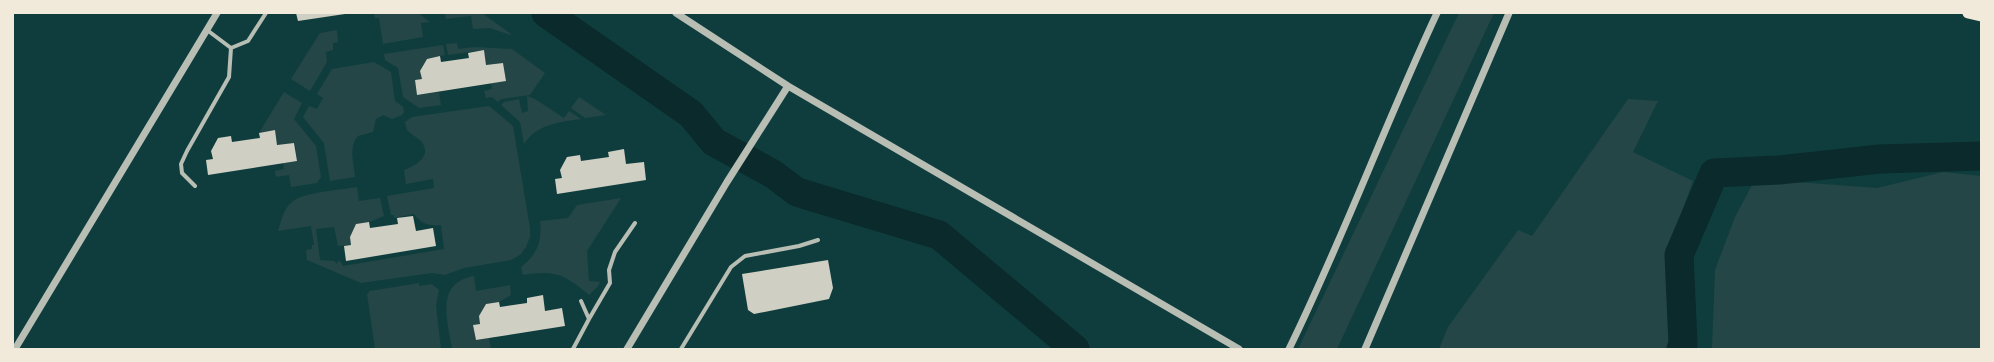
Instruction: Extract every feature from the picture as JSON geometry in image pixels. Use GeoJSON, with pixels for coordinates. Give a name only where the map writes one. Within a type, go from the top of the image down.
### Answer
{"type":"FeatureCollection","features":[{"type":"Feature","properties":{"kind":"highway"},"geometry":{"type":"LineString","coordinates":[[1968,13],[1981,16]]}},
{"type":"Feature","properties":{"kind":"street"},"geometry":{"type":"LineString","coordinates":[[15,349],[217,13]]}},
{"type":"Feature","properties":{"kind":"street"},"geometry":{"type":"LineString","coordinates":[[231,48],[248,41],[266,13]]}},
{"type":"Feature","properties":{"kind":"street"},"geometry":{"type":"LineString","coordinates":[[676,13],[788,86],[1239,349]]}},
{"type":"Feature","properties":{"kind":"street"},"geometry":{"type":"LineString","coordinates":[[1289,349],[1315,296],[1409,72],[1437,13]]}},
{"type":"Feature","properties":{"kind":"street"},"geometry":{"type":"LineString","coordinates":[[1365,349],[1509,13]]}},
{"type":"Feature","properties":{"kind":"street"},"geometry":{"type":"LineString","coordinates":[[207,30],[231,48]]}},
{"type":"Feature","properties":{"kind":"street"},"geometry":{"type":"LineString","coordinates":[[195,186],[182,172],[182,164],[195,136],[229,77],[231,48]]}},
{"type":"Feature","properties":{"kind":"street"},"geometry":{"type":"LineString","coordinates":[[627,349],[726,182],[788,86]]}},
{"type":"Feature","properties":{"kind":"street"},"geometry":{"type":"LineString","coordinates":[[573,349],[610,283],[609,270],[615,252],[635,223]]}},
{"type":"Feature","properties":{"kind":"street"},"geometry":{"type":"LineString","coordinates":[[681,349],[732,267],[745,256],[799,246],[818,240]]}},
{"type":"Feature","properties":{"kind":"street"},"geometry":{"type":"LineString","coordinates":[[581,301],[589,319]]}},
{"type":"Feature","properties":{"kind":"shaded area"},"geometry":{"type":"Polygon","coordinates":[[[374,13],[418,13],[430,22],[421,23],[423,37],[383,44],[379,18],[375,18],[374,13]]]}},
{"type":"Feature","properties":{"kind":"shaded area"},"geometry":{"type":"Polygon","coordinates":[[[443,13],[482,13],[511,34],[510,35],[490,28],[473,29],[471,16],[446,19],[443,13]]]}},
{"type":"Feature","properties":{"kind":"shaded area"},"geometry":{"type":"Polygon","coordinates":[[[1459,13],[1494,13],[1337,349],[1298,349],[1459,13]]]}},
{"type":"Feature","properties":{"kind":"shaded area"},"geometry":{"type":"Polygon","coordinates":[[[337,30],[338,42],[333,43],[333,50],[326,52],[327,62],[310,91],[291,79],[320,33],[337,30]]]}},
{"type":"Feature","properties":{"kind":"shaded area"},"geometry":{"type":"Polygon","coordinates":[[[457,43],[458,49],[475,47],[512,49],[545,73],[530,95],[501,99],[498,102],[492,97],[486,98],[484,91],[492,89],[491,83],[506,81],[503,63],[486,65],[484,50],[448,55],[446,44],[457,43]]]}},
{"type":"Feature","properties":{"kind":"shaded area"},"geometry":{"type":"Polygon","coordinates":[[[443,45],[445,55],[427,59],[420,71],[422,79],[415,80],[417,95],[439,92],[441,105],[419,108],[403,97],[398,68],[385,60],[384,54],[443,45]]]}},
{"type":"Feature","properties":{"kind":"shaded area"},"geometry":{"type":"Polygon","coordinates":[[[374,62],[391,72],[395,101],[403,107],[404,112],[402,115],[392,119],[383,115],[376,119],[373,132],[358,136],[352,150],[355,177],[330,181],[324,143],[303,117],[309,106],[317,109],[323,98],[317,94],[332,69],[374,62]]]}},
{"type":"Feature","properties":{"kind":"shaded area"},"geometry":{"type":"Polygon","coordinates":[[[284,92],[302,103],[294,119],[316,146],[321,177],[317,183],[291,187],[289,175],[276,177],[275,171],[284,169],[283,163],[297,161],[295,143],[277,145],[275,130],[259,133],[284,92]]]}},
{"type":"Feature","properties":{"kind":"shaded area"},"geometry":{"type":"Polygon","coordinates":[[[527,96],[535,99],[564,118],[569,111],[581,119],[557,123],[542,128],[529,137],[524,144],[520,122],[501,105],[504,102],[519,99],[522,113],[528,111],[527,96]]]}},
{"type":"Feature","properties":{"kind":"shaded area"},"geometry":{"type":"Polygon","coordinates":[[[579,97],[606,115],[585,118],[571,108],[579,97]]]}},
{"type":"Feature","properties":{"kind":"shaded area"},"geometry":{"type":"Polygon","coordinates":[[[1628,99],[1658,101],[1633,152],[1693,181],[1668,250],[1674,340],[1670,349],[1439,349],[1448,327],[1518,230],[1532,236],[1628,99]]]}},
{"type":"Feature","properties":{"kind":"shaded area"},"geometry":{"type":"Polygon","coordinates":[[[489,106],[513,126],[530,228],[530,237],[526,247],[521,254],[511,260],[464,268],[445,275],[432,273],[361,283],[307,260],[306,250],[312,249],[312,245],[314,245],[311,226],[278,231],[286,209],[296,199],[322,192],[357,187],[359,201],[380,198],[384,216],[369,222],[356,224],[350,237],[351,245],[338,246],[334,227],[316,229],[320,260],[334,261],[337,264],[338,261],[340,261],[343,266],[444,249],[441,225],[426,224],[414,214],[394,218],[394,215],[391,215],[387,196],[434,188],[433,179],[406,184],[404,170],[418,163],[422,159],[425,150],[424,145],[420,140],[407,130],[405,122],[412,117],[489,106]]]}},
{"type":"Feature","properties":{"kind":"shaded area"},"geometry":{"type":"Polygon","coordinates":[[[1943,172],[1981,176],[1981,349],[1712,349],[1715,270],[1735,217],[1752,185],[1782,181],[1877,188],[1943,172]]]}},
{"type":"Feature","properties":{"kind":"shaded area"},"geometry":{"type":"Polygon","coordinates":[[[621,198],[587,251],[589,281],[600,282],[589,295],[573,282],[559,275],[543,273],[523,275],[521,267],[527,262],[538,247],[540,221],[568,218],[577,205],[621,198]]]}},
{"type":"Feature","properties":{"kind":"shaded area"},"geometry":{"type":"Polygon","coordinates":[[[474,276],[476,291],[510,285],[511,295],[499,302],[486,304],[479,316],[480,324],[473,325],[476,340],[489,338],[491,349],[452,349],[446,305],[448,295],[453,287],[461,280],[474,276]]]}},
{"type":"Feature","properties":{"kind":"shaded area"},"geometry":{"type":"Polygon","coordinates":[[[419,283],[419,286],[432,284],[439,290],[436,306],[441,349],[375,349],[367,294],[370,291],[419,283]]]}},
{"type":"Feature","properties":{"kind":"building"},"geometry":{"type":"Polygon","coordinates":[[[296,13],[345,13],[345,14],[298,21],[296,13]]]}},
{"type":"Feature","properties":{"kind":"building"},"geometry":{"type":"Polygon","coordinates":[[[484,50],[486,65],[503,63],[506,81],[417,95],[415,80],[422,79],[420,71],[427,59],[440,56],[441,62],[469,58],[468,53],[484,50]]]}},
{"type":"Feature","properties":{"kind":"building"},"geometry":{"type":"Polygon","coordinates":[[[275,130],[277,145],[294,143],[297,161],[208,175],[206,160],[213,159],[211,151],[218,138],[231,136],[232,142],[260,138],[259,133],[275,130]]]}},
{"type":"Feature","properties":{"kind":"building"},"geometry":{"type":"Polygon","coordinates":[[[624,149],[626,164],[644,162],[646,180],[557,194],[555,179],[562,178],[560,170],[567,157],[580,155],[581,161],[609,157],[608,152],[624,149]]]}},
{"type":"Feature","properties":{"kind":"building"},"geometry":{"type":"Polygon","coordinates":[[[413,216],[416,231],[433,228],[436,246],[346,261],[344,246],[351,245],[350,237],[356,224],[369,222],[370,228],[398,224],[397,218],[413,216]]]}},
{"type":"Feature","properties":{"kind":"building"},"geometry":{"type":"Polygon","coordinates":[[[828,260],[833,288],[829,299],[754,314],[748,310],[742,274],[828,260]]]}},
{"type":"Feature","properties":{"kind":"building"},"geometry":{"type":"Polygon","coordinates":[[[543,295],[545,311],[562,308],[565,326],[476,340],[473,325],[480,324],[479,316],[486,304],[499,302],[500,307],[527,303],[527,298],[543,295]]]}},
{"type":"Feature","properties":{"kind":"waterway"},"geometry":{"type":"LineString","coordinates":[[546,13],[691,114],[714,142],[773,174],[797,192],[939,235],[1075,349]]}},
{"type":"Feature","properties":{"kind":"waterway"},"geometry":{"type":"LineString","coordinates":[[1681,349],[1683,344],[1679,255],[1714,173],[1779,170],[1880,159],[1981,156]]}}]}
